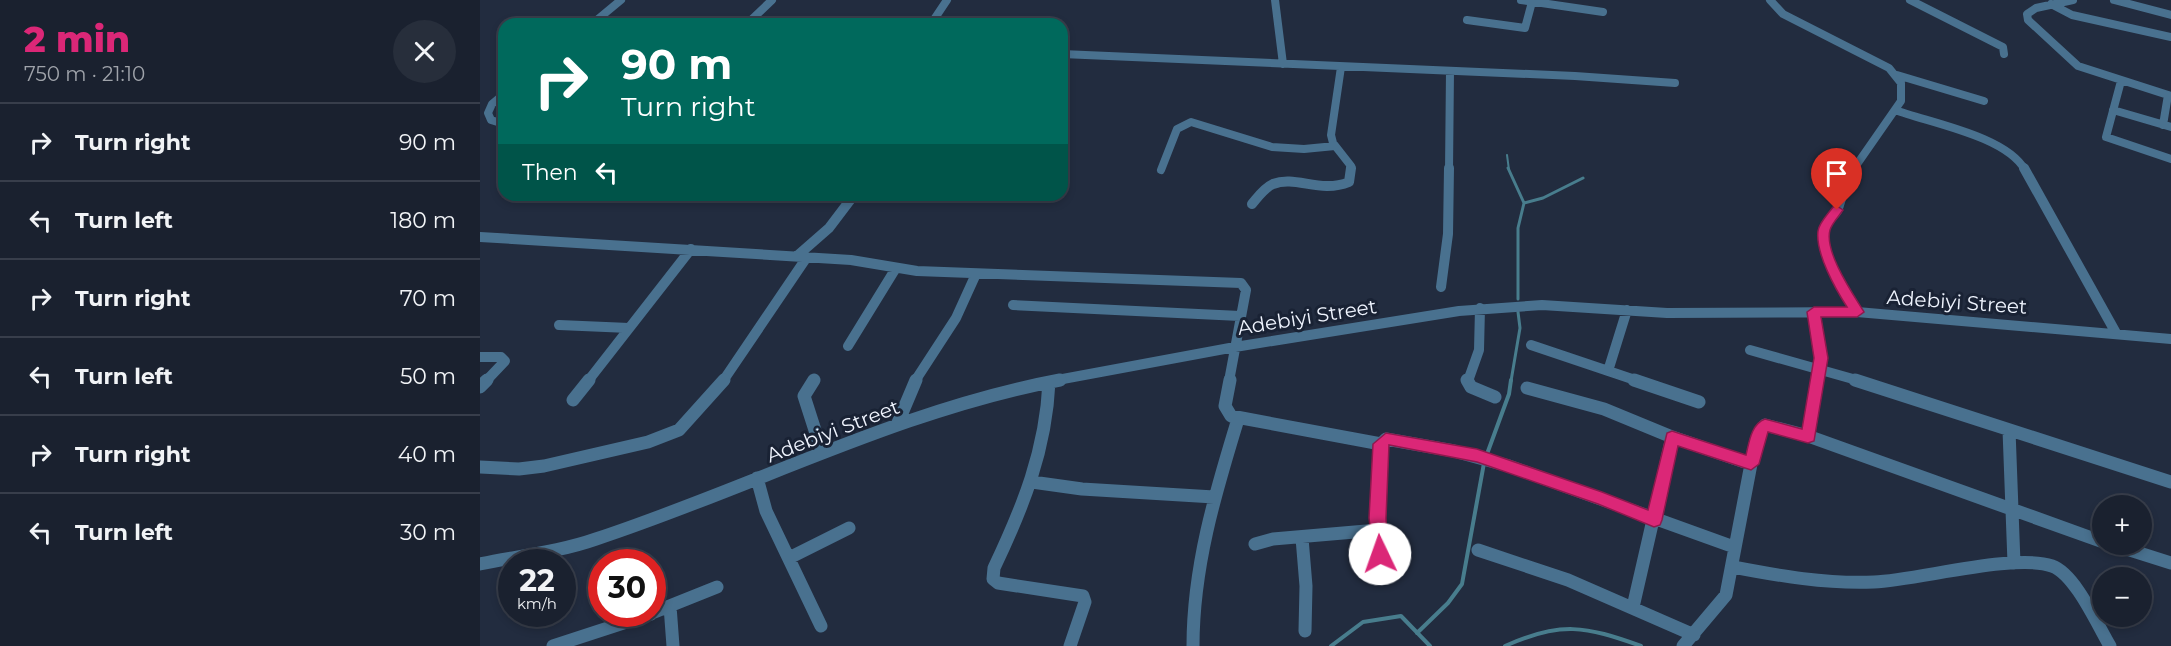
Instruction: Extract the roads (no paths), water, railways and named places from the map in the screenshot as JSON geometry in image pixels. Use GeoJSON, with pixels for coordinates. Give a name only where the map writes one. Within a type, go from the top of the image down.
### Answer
{"type":"FeatureCollection","features":[{"type":"Feature","properties":{"kind":"street"},"geometry":{"type":"LineString","coordinates":[[599,18],[621,0]]}},
{"type":"Feature","properties":{"kind":"street"},"geometry":{"type":"LineString","coordinates":[[753,18],[772,0]]}},
{"type":"Feature","properties":{"kind":"street"},"geometry":{"type":"LineString","coordinates":[[935,18],[946,0]]}},
{"type":"Feature","properties":{"kind":"street"},"geometry":{"type":"LineString","coordinates":[[1275,0],[1283,64]]}},
{"type":"Feature","properties":{"kind":"street"},"geometry":{"type":"LineString","coordinates":[[1521,0],[1603,12]]}},
{"type":"Feature","properties":{"kind":"street"},"geometry":{"type":"LineString","coordinates":[[1770,0],[1783,14],[1875,60],[1897,75],[1984,101]]}},
{"type":"Feature","properties":{"kind":"street"},"geometry":{"type":"LineString","coordinates":[[1910,0],[1989,38],[2003,47],[2004,54]]}},
{"type":"Feature","properties":{"kind":"street"},"geometry":{"type":"LineString","coordinates":[[2073,0],[2034,7],[2027,14],[2031,24],[2072,63],[2121,81],[2170,95],[2167,126],[2113,110]]}},
{"type":"Feature","properties":{"kind":"street"},"geometry":{"type":"LineString","coordinates":[[2114,0],[2171,15]]}},
{"type":"Feature","properties":{"kind":"street"},"geometry":{"type":"LineString","coordinates":[[1467,20],[1525,28],[1532,2]]}},
{"type":"Feature","properties":{"kind":"street"},"geometry":{"type":"LineString","coordinates":[[2049,3],[2072,15],[2171,37]]}},
{"type":"Feature","properties":{"kind":"street"},"geometry":{"type":"LineString","coordinates":[[1068,54],[1675,83]]}},
{"type":"Feature","properties":{"kind":"street"},"geometry":{"type":"LineString","coordinates":[[1252,204],[1264,190],[1278,183],[1289,182],[1325,189],[1349,182],[1351,166],[1335,146],[1331,135],[1341,67]]}},
{"type":"Feature","properties":{"kind":"street"},"geometry":{"type":"LineString","coordinates":[[1442,287],[1450,188],[1450,71]]}},
{"type":"Feature","properties":{"kind":"street"},"geometry":{"type":"LineString","coordinates":[[1857,312],[1842,289],[1825,247],[1824,230],[1836,213],[1840,194],[1853,168],[1895,110],[1902,96],[1897,75]]}},
{"type":"Feature","properties":{"kind":"street"},"geometry":{"type":"LineString","coordinates":[[2121,81],[2106,137],[2171,159]]}},
{"type":"Feature","properties":{"kind":"street"},"geometry":{"type":"LineString","coordinates":[[498,99],[492,104],[488,113],[491,120],[498,122]]}},
{"type":"Feature","properties":{"kind":"street"},"geometry":{"type":"LineString","coordinates":[[1895,110],[1987,142],[2009,152],[2021,162],[2116,333]]}},
{"type":"Feature","properties":{"kind":"street"},"geometry":{"type":"LineString","coordinates":[[1161,170],[1177,129],[1191,122],[1272,147],[1304,149],[1335,146]]}},
{"type":"Feature","properties":{"kind":"street"},"geometry":{"type":"LineString","coordinates":[[480,468],[519,469],[544,466],[648,442],[679,430],[718,389],[802,257],[829,228],[849,201]]}},
{"type":"Feature","properties":{"kind":"street"},"geometry":{"type":"LineString","coordinates":[[480,237],[859,261],[896,268],[976,274],[1237,282],[1244,285],[1246,290],[1225,406],[1227,412],[1238,419],[1381,444]]}},
{"type":"Feature","properties":{"kind":"street"},"geometry":{"type":"LineString","coordinates":[[573,400],[690,249]]}},
{"type":"Feature","properties":{"kind":"street"},"geometry":{"type":"LineString","coordinates":[[848,346],[896,268]]}},
{"type":"Feature","properties":{"kind":"street"},"geometry":{"type":"LineString","coordinates":[[897,425],[911,388],[956,318],[976,274]]}},
{"type":"Feature","properties":{"kind":"street"},"geometry":{"type":"LineString","coordinates":[[1013,305],[1240,316]]}},
{"type":"Feature","properties":{"kind":"street","name":"Adebiyi Street"},"geometry":{"type":"LineString","coordinates":[[480,564],[594,540],[822,452],[981,398],[1049,382],[1235,347],[1480,308],[1554,306],[1667,313],[1857,312],[2171,339]]}},
{"type":"Feature","properties":{"kind":"street"},"geometry":{"type":"LineString","coordinates":[[1480,308],[1479,350],[1467,379],[1471,387],[1495,397]]}},
{"type":"Feature","properties":{"kind":"street"},"geometry":{"type":"LineString","coordinates":[[1608,371],[1627,310]]}},
{"type":"Feature","properties":{"kind":"street"},"geometry":{"type":"LineString","coordinates":[[1808,436],[1821,358],[1814,312]]}},
{"type":"Feature","properties":{"kind":"street"},"geometry":{"type":"LineString","coordinates":[[559,325],[629,328]]}},
{"type":"Feature","properties":{"kind":"street"},"geometry":{"type":"LineString","coordinates":[[1531,345],[1698,402]]}},
{"type":"Feature","properties":{"kind":"street"},"geometry":{"type":"LineString","coordinates":[[1750,350],[1819,368],[2171,482]]}},
{"type":"Feature","properties":{"kind":"street"},"geometry":{"type":"LineString","coordinates":[[480,357],[501,357],[506,361],[480,387]]}},
{"type":"Feature","properties":{"kind":"street"},"geometry":{"type":"LineString","coordinates":[[814,380],[804,396],[822,452]]}},
{"type":"Feature","properties":{"kind":"street"},"geometry":{"type":"LineString","coordinates":[[1049,382],[1044,444],[1032,482],[994,568],[993,579],[998,583],[1083,596],[1085,602],[1070,646]]}},
{"type":"Feature","properties":{"kind":"street"},"geometry":{"type":"LineString","coordinates":[[1527,388],[1604,409],[1672,437],[1751,464]]}},
{"type":"Feature","properties":{"kind":"street"},"geometry":{"type":"LineString","coordinates":[[1193,646],[1193,595],[1214,497],[1238,419]]}},
{"type":"Feature","properties":{"kind":"street"},"geometry":{"type":"LineString","coordinates":[[1683,646],[1726,595],[1751,464],[1760,432],[1765,425],[1808,436],[2092,538]]}},
{"type":"Feature","properties":{"kind":"street"},"geometry":{"type":"LineString","coordinates":[[2009,430],[2014,563]]}},
{"type":"Feature","properties":{"kind":"street"},"geometry":{"type":"LineString","coordinates":[[1633,607],[1672,437]]}},
{"type":"Feature","properties":{"kind":"street"},"geometry":{"type":"LineString","coordinates":[[1381,578],[1378,530],[1381,444],[1386,439],[1477,456],[1734,547]]}},
{"type":"Feature","properties":{"kind":"street"},"geometry":{"type":"LineString","coordinates":[[757,478],[766,511],[821,626]]}},
{"type":"Feature","properties":{"kind":"street"},"geometry":{"type":"LineString","coordinates":[[1032,482],[1093,490],[1214,497]]}},
{"type":"Feature","properties":{"kind":"street"},"geometry":{"type":"LineString","coordinates":[[789,558],[849,528]]}},
{"type":"Feature","properties":{"kind":"street"},"geometry":{"type":"LineString","coordinates":[[1255,544],[1273,539],[1378,530]]}},
{"type":"Feature","properties":{"kind":"street"},"geometry":{"type":"LineString","coordinates":[[1302,538],[1306,586],[1305,631]]}},
{"type":"Feature","properties":{"kind":"street"},"geometry":{"type":"LineString","coordinates":[[1478,550],[1541,570],[1633,607],[1694,635]]}},
{"type":"Feature","properties":{"kind":"street"},"geometry":{"type":"LineString","coordinates":[[2146,555],[2171,563]]}},
{"type":"Feature","properties":{"kind":"street"},"geometry":{"type":"LineString","coordinates":[[1733,567],[1804,581],[1875,582],[2014,563],[2051,565],[2067,574],[2110,646]]}},
{"type":"Feature","properties":{"kind":"street"},"geometry":{"type":"LineString","coordinates":[[666,608],[717,587]]}},
{"type":"Feature","properties":{"kind":"street"},"geometry":{"type":"LineString","coordinates":[[670,606],[673,646]]}},
{"type":"Feature","properties":{"kind":"street"},"geometry":{"type":"LineString","coordinates":[[553,646],[610,627]]}},
{"type":"Feature","properties":{"kind":"waterway"},"geometry":{"type":"LineString","coordinates":[[1507,155],[1509,170]]}},
{"type":"Feature","properties":{"kind":"waterway"},"geometry":{"type":"LineString","coordinates":[[1508,168],[1524,203]]}},
{"type":"Feature","properties":{"kind":"waterway"},"geometry":{"type":"LineString","coordinates":[[1524,203],[1543,198],[1583,178]]}},
{"type":"Feature","properties":{"kind":"waterway"},"geometry":{"type":"LineString","coordinates":[[1518,299],[1518,228],[1524,203]]}},
{"type":"Feature","properties":{"kind":"waterway"},"geometry":{"type":"LineString","coordinates":[[1511,381],[1520,328],[1518,312]]}},
{"type":"Feature","properties":{"kind":"waterway"},"geometry":{"type":"LineString","coordinates":[[1487,454],[1509,394],[1511,380]]}},
{"type":"Feature","properties":{"kind":"waterway"},"geometry":{"type":"LineString","coordinates":[[1417,633],[1448,603],[1462,584],[1484,463]]}},
{"type":"Feature","properties":{"kind":"waterway"},"geometry":{"type":"LineString","coordinates":[[1331,646],[1363,622],[1401,616],[1417,633]]}},
{"type":"Feature","properties":{"kind":"waterway"},"geometry":{"type":"LineString","coordinates":[[1505,646],[1542,633],[1573,629],[1604,634],[1641,646]]}},
{"type":"Feature","properties":{"kind":"waterway"},"geometry":{"type":"LineString","coordinates":[[1417,633],[1430,646]]}}]}
